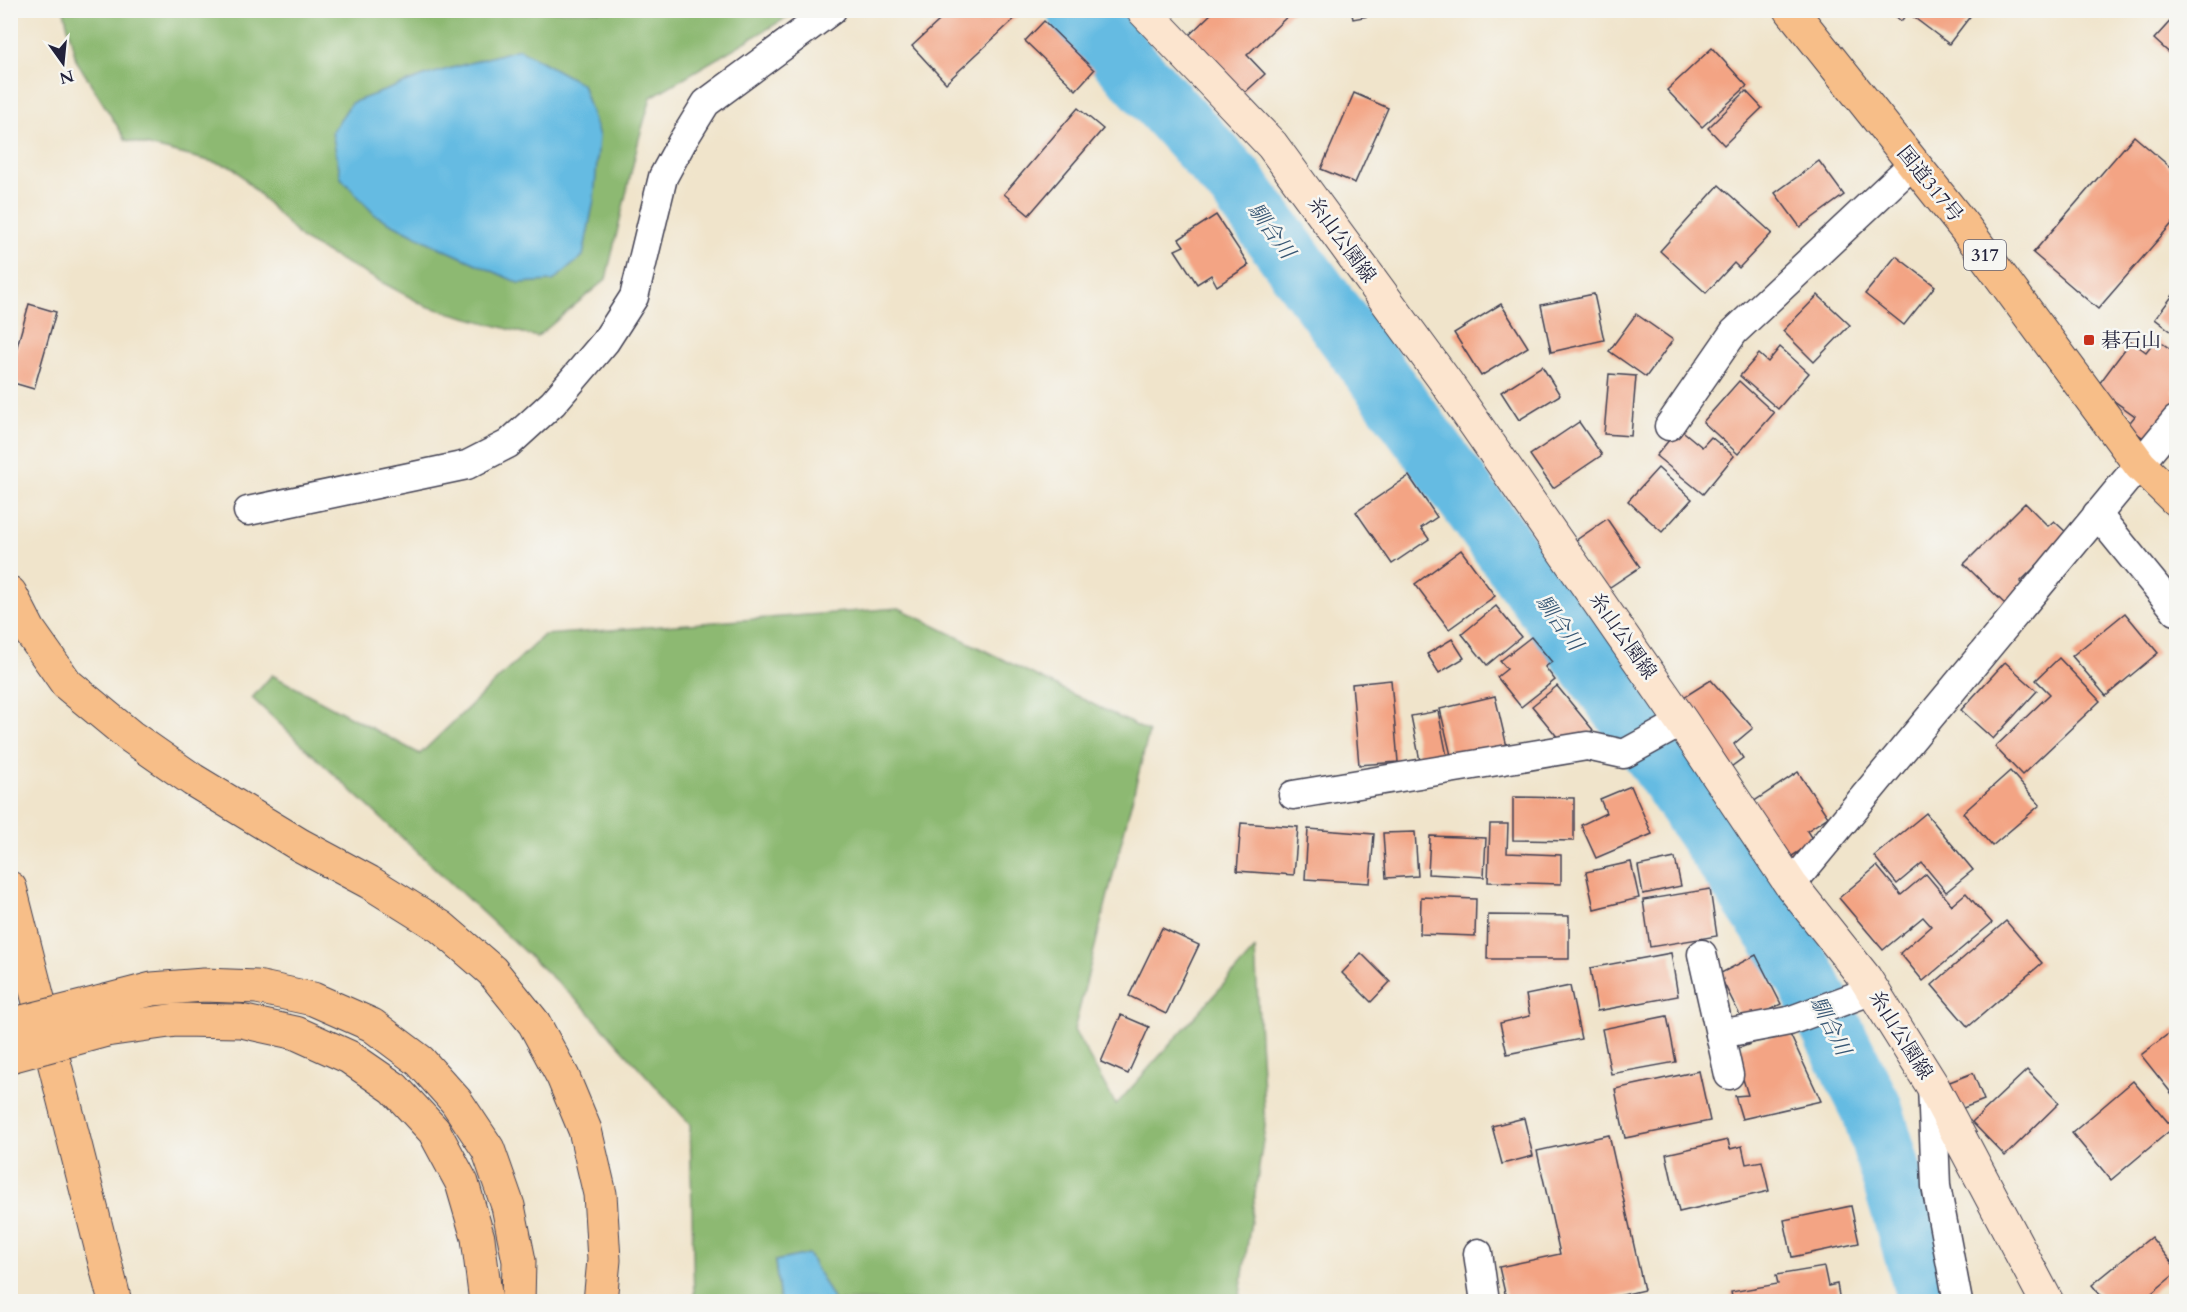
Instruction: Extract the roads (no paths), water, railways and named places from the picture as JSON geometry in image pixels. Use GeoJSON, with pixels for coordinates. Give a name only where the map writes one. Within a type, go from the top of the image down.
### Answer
{"type":"FeatureCollection","features":[{"type":"Feature","properties":{"kind":"highway","name":"国道317号"},"geometry":{"type":"LineString","coordinates":[[1791,10],[1965,228],[2140,465],[2176,500]]}},
{"type":"Feature","properties":{"kind":"highway"},"geometry":{"type":"LineString","coordinates":[[10,593],[29,630],[67,684],[130,736],[193,780],[300,845],[369,882],[441,927],[492,971],[534,1023],[563,1077],[585,1130],[600,1194],[604,1260],[600,1302]]}},
{"type":"Feature","properties":{"kind":"highway"},"geometry":{"type":"LineString","coordinates":[[10,888],[116,1302]]}},
{"type":"Feature","properties":{"kind":"highway"},"geometry":{"type":"LineString","coordinates":[[10,1056],[102,1016],[152,989],[204,986],[257,987],[313,999],[372,1025],[420,1062],[456,1101],[488,1149],[508,1206],[519,1261],[518,1302]]}},
{"type":"Feature","properties":{"kind":"highway"},"geometry":{"type":"LineString","coordinates":[[10,1025],[102,1016],[241,1021],[296,1034],[349,1057],[394,1088],[434,1131],[462,1183],[478,1238],[486,1302]]}},
{"type":"Feature","properties":{"kind":"main road","name":"糸山公園線"},"geometry":{"type":"LineString","coordinates":[[1143,10],[1272,145],[1446,382],[1682,722],[1791,885],[1873,990],[1932,1085],[2046,1302]]}},
{"type":"Feature","properties":{"kind":"street"},"geometry":{"type":"LineString","coordinates":[[248,511],[467,465],[508,444],[554,403],[605,342],[634,297],[663,177],[706,103],[832,10]]}},
{"type":"Feature","properties":{"kind":"street"},"geometry":{"type":"LineString","coordinates":[[1669,426],[1734,332],[1913,164]]}},
{"type":"Feature","properties":{"kind":"street"},"geometry":{"type":"LineString","coordinates":[[1791,885],[2176,420]]}},
{"type":"Feature","properties":{"kind":"street"},"geometry":{"type":"LineString","coordinates":[[2097,514],[2176,611]]}},
{"type":"Feature","properties":{"kind":"street"},"geometry":{"type":"LineString","coordinates":[[1293,795],[1587,746],[1624,754],[1682,722]]}},
{"type":"Feature","properties":{"kind":"street"},"geometry":{"type":"LineString","coordinates":[[1702,954],[1729,1075]]}},
{"type":"Feature","properties":{"kind":"street"},"geometry":{"type":"LineString","coordinates":[[1720,1034],[1789,1020],[1873,990]]}},
{"type":"Feature","properties":{"kind":"street"},"geometry":{"type":"LineString","coordinates":[[1932,1085],[1936,1186],[1958,1302]]}},
{"type":"Feature","properties":{"kind":"street"},"geometry":{"type":"LineString","coordinates":[[1478,1252],[1485,1302]]}},
{"type":"Feature","properties":{"kind":"water"},"geometry":{"type":"Polygon","coordinates":[[[519,49],[582,84],[599,136],[594,200],[583,256],[553,281],[519,283],[432,244],[375,215],[341,178],[332,132],[351,103],[427,75],[519,49]]]}},
{"type":"Feature","properties":{"kind":"water"},"geometry":{"type":"Polygon","coordinates":[[[808,1254],[834,1301],[780,1301],[775,1261],[808,1254]]]}},
{"type":"Feature","properties":{"kind":"waterway","name":"馴合川"},"geometry":{"type":"LineString","coordinates":[[1078,10],[1235,182],[1633,723],[1805,975],[1872,1109],[1929,1302]]}},
{"type":"Feature","properties":{"kind":"place","name":"碁石山"},"geometry":{"type":"Point","coordinates":[2089,340]}}]}
